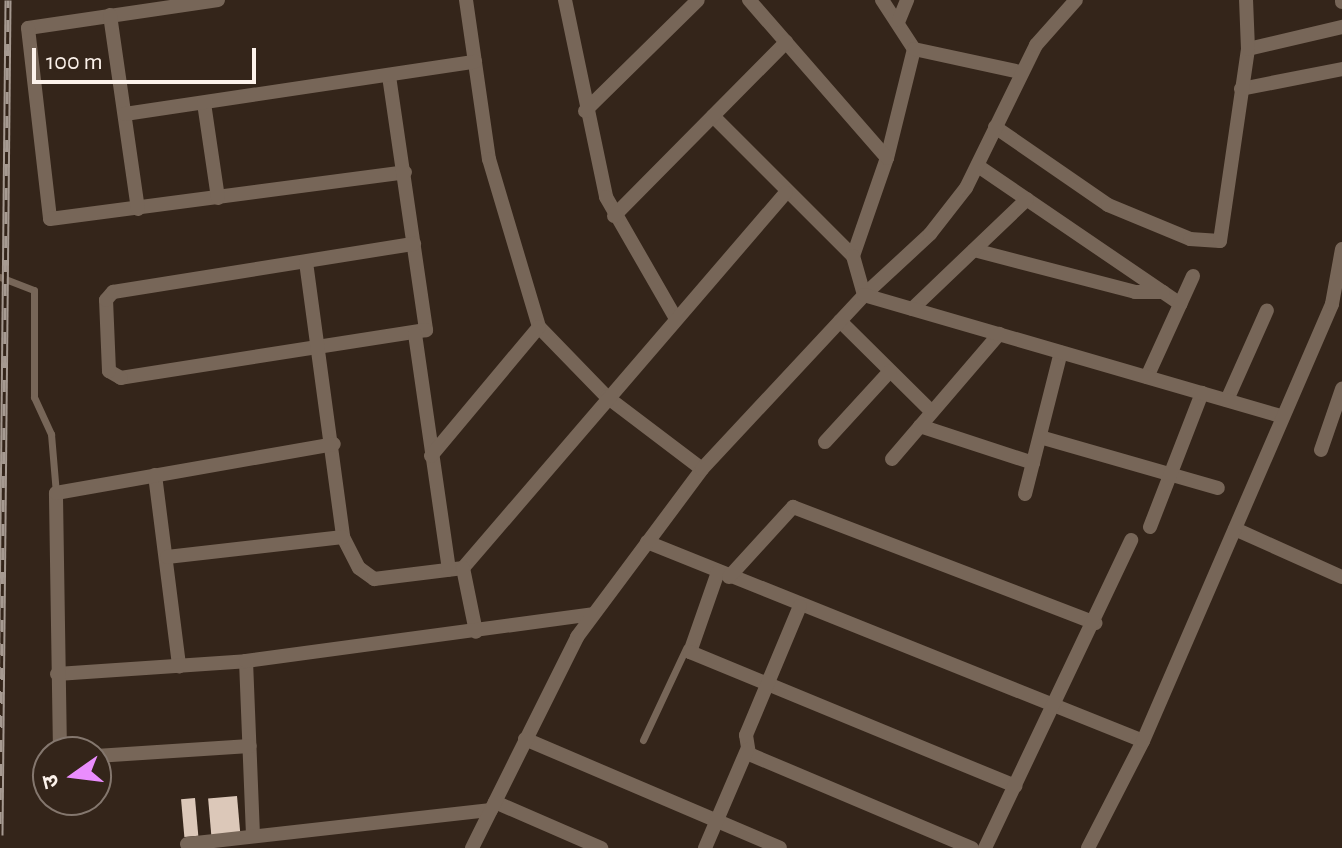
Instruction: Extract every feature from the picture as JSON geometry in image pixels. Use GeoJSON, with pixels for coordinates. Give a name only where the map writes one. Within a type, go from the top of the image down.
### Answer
{"type":"FeatureCollection","features":[{"type":"Feature","properties":{"kind":"street"},"geometry":{"type":"LineString","coordinates":[[218,0],[32,25],[26,32],[47,216],[138,209],[405,172]]}},
{"type":"Feature","properties":{"kind":"street"},"geometry":{"type":"LineString","coordinates":[[466,0],[489,159],[539,327],[607,397],[702,469]]}},
{"type":"Feature","properties":{"kind":"street"},"geometry":{"type":"LineString","coordinates":[[565,0],[585,111],[614,216],[675,317]]}},
{"type":"Feature","properties":{"kind":"street"},"geometry":{"type":"LineString","coordinates":[[585,111],[698,0]]}},
{"type":"Feature","properties":{"kind":"street"},"geometry":{"type":"LineString","coordinates":[[749,0],[887,158]]}},
{"type":"Feature","properties":{"kind":"street"},"geometry":{"type":"LineString","coordinates":[[853,256],[887,158],[914,49],[899,20],[882,0]]}},
{"type":"Feature","properties":{"kind":"street"},"geometry":{"type":"LineString","coordinates":[[899,20],[907,0]]}},
{"type":"Feature","properties":{"kind":"street"},"geometry":{"type":"LineString","coordinates":[[472,848],[525,739],[593,614],[702,469],[864,295],[930,234],[978,166],[1020,72],[1076,0]]}},
{"type":"Feature","properties":{"kind":"street"},"geometry":{"type":"LineString","coordinates":[[995,127],[1108,205],[1213,243],[1227,232],[1248,49],[1246,0]]}},
{"type":"Feature","properties":{"kind":"street"},"geometry":{"type":"LineString","coordinates":[[110,15],[138,209]]}},
{"type":"Feature","properties":{"kind":"street"},"geometry":{"type":"LineString","coordinates":[[1248,49],[1342,27]]}},
{"type":"Feature","properties":{"kind":"street"},"geometry":{"type":"LineString","coordinates":[[614,216],[786,42]]}},
{"type":"Feature","properties":{"kind":"street"},"geometry":{"type":"LineString","coordinates":[[914,49],[1020,72]]}},
{"type":"Feature","properties":{"kind":"street"},"geometry":{"type":"LineString","coordinates":[[125,114],[475,62]]}},
{"type":"Feature","properties":{"kind":"street"},"geometry":{"type":"LineString","coordinates":[[1241,89],[1342,69]]}},
{"type":"Feature","properties":{"kind":"street"},"geometry":{"type":"LineString","coordinates":[[389,76],[428,327],[415,334],[121,378],[109,371],[108,295],[414,244]]}},
{"type":"Feature","properties":{"kind":"street"},"geometry":{"type":"LineString","coordinates":[[204,103],[218,198]]}},
{"type":"Feature","properties":{"kind":"street"},"geometry":{"type":"LineString","coordinates":[[713,116],[786,193],[853,256],[864,295]]}},
{"type":"Feature","properties":{"kind":"street"},"geometry":{"type":"LineString","coordinates":[[978,166],[1180,304]]}},
{"type":"Feature","properties":{"kind":"street"},"geometry":{"type":"LineString","coordinates":[[306,262],[321,346],[343,537],[359,568],[374,579],[456,569],[786,193]]}},
{"type":"Feature","properties":{"kind":"street"},"geometry":{"type":"LineString","coordinates":[[912,309],[1027,199]]}},
{"type":"Feature","properties":{"kind":"street"},"geometry":{"type":"LineString","coordinates":[[974,250],[1135,292],[1164,292]]}},
{"type":"Feature","properties":{"kind":"street"},"geometry":{"type":"LineString","coordinates":[[1088,848],[1143,741],[1281,416],[1338,298],[1341,258]]}},
{"type":"Feature","properties":{"kind":"street"},"geometry":{"type":"LineString","coordinates":[[1147,377],[1193,276]]}},
{"type":"Feature","properties":{"kind":"street"},"geometry":{"type":"LineString","coordinates":[[864,295],[1281,416]]}},
{"type":"Feature","properties":{"kind":"street"},"geometry":{"type":"LineString","coordinates":[[1227,400],[1267,310]]}},
{"type":"Feature","properties":{"kind":"street"},"geometry":{"type":"LineString","coordinates":[[840,321],[932,412]]}},
{"type":"Feature","properties":{"kind":"street"},"geometry":{"type":"LineString","coordinates":[[431,456],[539,327]]}},
{"type":"Feature","properties":{"kind":"street"},"geometry":{"type":"LineString","coordinates":[[415,334],[431,456],[456,569],[476,632]]}},
{"type":"Feature","properties":{"kind":"street"},"geometry":{"type":"LineString","coordinates":[[892,459],[999,334]]}},
{"type":"Feature","properties":{"kind":"street"},"geometry":{"type":"LineString","coordinates":[[1025,494],[1061,352]]}},
{"type":"Feature","properties":{"kind":"street"},"geometry":{"type":"LineString","coordinates":[[825,442],[890,371]]}},
{"type":"Feature","properties":{"kind":"street"},"geometry":{"type":"LineString","coordinates":[[1321,450],[1342,389]]}},
{"type":"Feature","properties":{"kind":"street"},"geometry":{"type":"LineString","coordinates":[[1150,527],[1167,473],[1202,393]]}},
{"type":"Feature","properties":{"kind":"street"},"geometry":{"type":"LineString","coordinates":[[920,426],[1033,463]]}},
{"type":"Feature","properties":{"kind":"street"},"geometry":{"type":"LineString","coordinates":[[1040,437],[1218,488]]}},
{"type":"Feature","properties":{"kind":"street"},"geometry":{"type":"LineString","coordinates":[[59,736],[56,493],[334,444]]}},
{"type":"Feature","properties":{"kind":"street"},"geometry":{"type":"LineString","coordinates":[[155,475],[179,666]]}},
{"type":"Feature","properties":{"kind":"street"},"geometry":{"type":"LineString","coordinates":[[1015,786],[765,686],[686,648],[724,574],[793,507],[1095,623]]}},
{"type":"Feature","properties":{"kind":"street"},"geometry":{"type":"LineString","coordinates":[[1235,529],[1342,577]]}},
{"type":"Feature","properties":{"kind":"street"},"geometry":{"type":"LineString","coordinates":[[167,557],[343,537]]}},
{"type":"Feature","properties":{"kind":"street"},"geometry":{"type":"LineString","coordinates":[[985,848],[1095,623],[1131,540]]}},
{"type":"Feature","properties":{"kind":"street"},"geometry":{"type":"LineString","coordinates":[[647,542],[800,606],[1143,741]]}},
{"type":"Feature","properties":{"kind":"street"},"geometry":{"type":"LineString","coordinates":[[705,848],[747,750],[765,686],[800,606]]}},
{"type":"Feature","properties":{"kind":"street"},"geometry":{"type":"LineString","coordinates":[[57,674],[246,661],[593,614]]}},
{"type":"Feature","properties":{"kind":"street"},"geometry":{"type":"LineString","coordinates":[[246,661],[253,836]]}},
{"type":"Feature","properties":{"kind":"street"},"geometry":{"type":"LineString","coordinates":[[525,739],[780,848]]}},
{"type":"Feature","properties":{"kind":"street"},"geometry":{"type":"LineString","coordinates":[[112,755],[250,746]]}},
{"type":"Feature","properties":{"kind":"street"},"geometry":{"type":"LineString","coordinates":[[747,750],[972,848]]}},
{"type":"Feature","properties":{"kind":"street"},"geometry":{"type":"LineString","coordinates":[[187,844],[493,806],[601,848]]}},
{"type":"Feature","properties":{"kind":"lane"},"geometry":{"type":"LineString","coordinates":[[0,277],[34,290],[34,397],[51,434],[56,493]]}},
{"type":"Feature","properties":{"kind":"lane"},"geometry":{"type":"LineString","coordinates":[[643,740],[686,648]]}},
{"type":"Feature","properties":{"kind":"building"},"geometry":{"type":"Polygon","coordinates":[[[237,796],[240,833],[211,835],[208,799],[237,796]]]}},
{"type":"Feature","properties":{"kind":"building"},"geometry":{"type":"Polygon","coordinates":[[[195,798],[198,836],[184,837],[181,799],[195,798]]]}},
{"type":"Feature","properties":{"kind":"railway"},"geometry":{"type":"LineString","coordinates":[[0,835],[8,0]]}}]}
